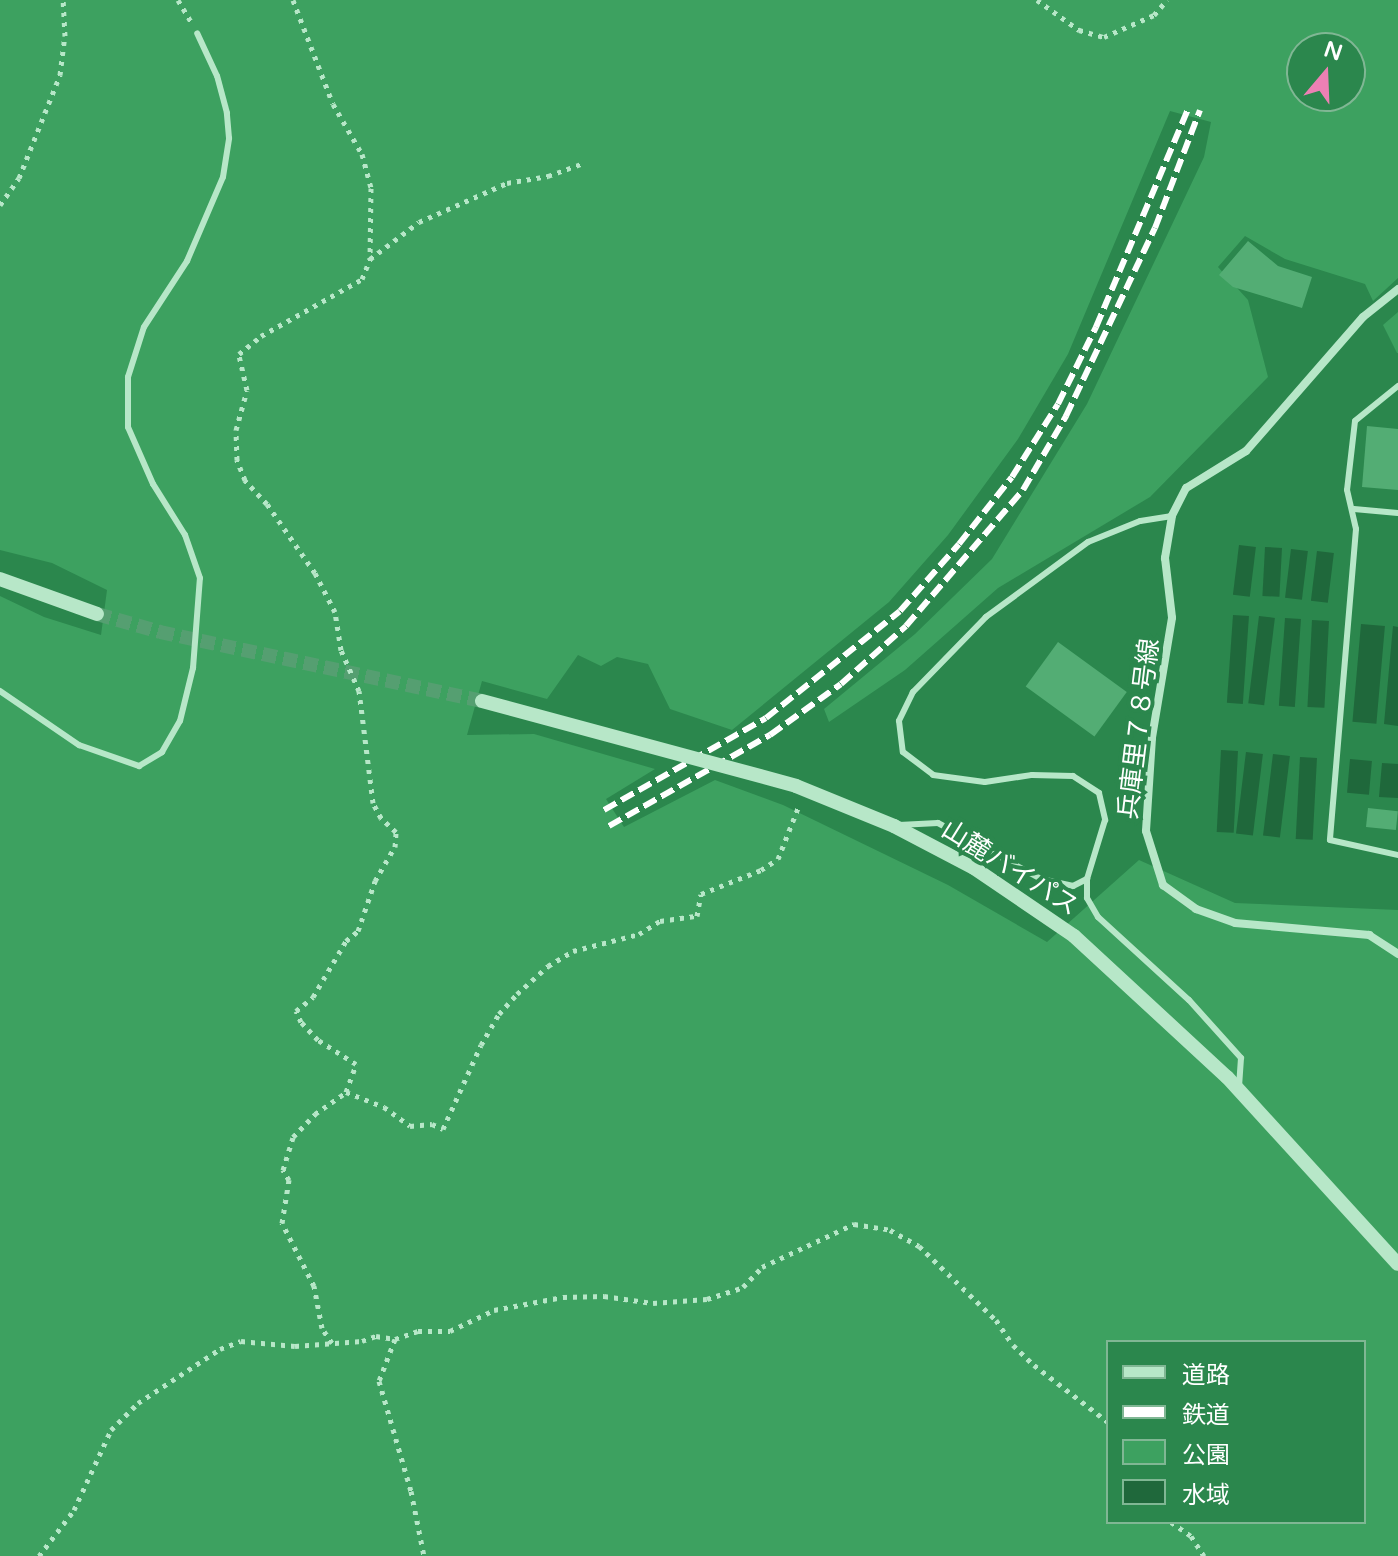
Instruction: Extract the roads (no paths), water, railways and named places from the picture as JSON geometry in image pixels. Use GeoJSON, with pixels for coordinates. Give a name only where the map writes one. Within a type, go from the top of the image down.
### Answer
{"type":"FeatureCollection","features":[{"type":"Feature","properties":{"kind":"street"},"geometry":{"type":"LineString","coordinates":[[1172,516],[1186,488],[1246,451],[1363,317],[1398,289]]}},
{"type":"Feature","properties":{"kind":"street","name":"兵庫里７８号線"},"geometry":{"type":"LineString","coordinates":[[1172,516],[1165,558],[1172,618],[1152,738],[1146,831],[1163,885],[1196,909],[1235,923],[1369,935],[1398,954]]}},
{"type":"Feature","properties":{"kind":"street"},"geometry":{"type":"LineString","coordinates":[[0,579],[97,614]]}},
{"type":"Feature","properties":{"kind":"street","name":"山麓バイパス"},"geometry":{"type":"LineString","coordinates":[[482,701],[796,786],[894,826],[974,868],[1074,936],[1239,1090],[1398,1264]]}},
{"type":"Feature","properties":{"kind":"lane"},"geometry":{"type":"LineString","coordinates":[[0,691],[79,745],[110,759],[139,766],[162,752],[180,721],[193,668],[200,578],[185,535],[153,484],[128,427],[128,377],[144,327],[187,261],[223,177],[229,138],[227,113],[217,76],[197,33]]}},
{"type":"Feature","properties":{"kind":"lane"},"geometry":{"type":"LineString","coordinates":[[1398,386],[1355,421],[1347,490],[1354,509],[1356,529],[1330,840],[1398,855]]}},
{"type":"Feature","properties":{"kind":"lane"},"geometry":{"type":"LineString","coordinates":[[1354,509],[1398,513]]}},
{"type":"Feature","properties":{"kind":"lane"},"geometry":{"type":"LineString","coordinates":[[1172,516],[1140,521],[1088,542],[986,617],[913,692],[899,721],[903,752],[933,775],[985,782],[1032,775],[1073,776],[1099,793],[1105,820],[1087,879],[1087,898],[1098,917],[1189,1000],[1241,1058],[1239,1090]]}},
{"type":"Feature","properties":{"kind":"lane"},"geometry":{"type":"LineString","coordinates":[[894,826],[938,823],[1041,879],[1073,886],[1087,879]]}},
{"type":"Feature","properties":{"kind":"water"},"geometry":{"type":"Polygon","coordinates":[[[1239,545],[1256,547],[1250,597],[1233,595],[1239,545]]]}},
{"type":"Feature","properties":{"kind":"water"},"geometry":{"type":"Polygon","coordinates":[[[1265,547],[1282,548],[1279,597],[1262,596],[1265,547]]]}},
{"type":"Feature","properties":{"kind":"water"},"geometry":{"type":"Polygon","coordinates":[[[1291,549],[1308,551],[1302,600],[1285,598],[1291,549]]]}},
{"type":"Feature","properties":{"kind":"water"},"geometry":{"type":"Polygon","coordinates":[[[1317,551],[1334,553],[1328,603],[1311,601],[1317,551]]]}},
{"type":"Feature","properties":{"kind":"water"},"geometry":{"type":"Polygon","coordinates":[[[1233,615],[1249,616],[1243,704],[1227,703],[1233,615]]]}},
{"type":"Feature","properties":{"kind":"water"},"geometry":{"type":"Polygon","coordinates":[[[1259,616],[1275,618],[1264,705],[1248,703],[1259,616]]]}},
{"type":"Feature","properties":{"kind":"water"},"geometry":{"type":"Polygon","coordinates":[[[1285,618],[1301,619],[1295,707],[1279,706],[1285,618]]]}},
{"type":"Feature","properties":{"kind":"water"},"geometry":{"type":"Polygon","coordinates":[[[1312,620],[1329,621],[1324,708],[1307,707],[1312,620]]]}},
{"type":"Feature","properties":{"kind":"water"},"geometry":{"type":"Polygon","coordinates":[[[1361,624],[1385,626],[1376,724],[1352,722],[1361,624]]]}},
{"type":"Feature","properties":{"kind":"water"},"geometry":{"type":"Polygon","coordinates":[[[1393,626],[1398,627],[1398,726],[1384,724],[1393,626]]]}},
{"type":"Feature","properties":{"kind":"water"},"geometry":{"type":"Polygon","coordinates":[[[1221,750],[1238,751],[1234,833],[1217,832],[1221,750]]]}},
{"type":"Feature","properties":{"kind":"water"},"geometry":{"type":"Polygon","coordinates":[[[1246,752],[1263,754],[1253,835],[1236,833],[1246,752]]]}},
{"type":"Feature","properties":{"kind":"water"},"geometry":{"type":"Polygon","coordinates":[[[1273,754],[1290,756],[1280,837],[1263,835],[1273,754]]]}},
{"type":"Feature","properties":{"kind":"water"},"geometry":{"type":"Polygon","coordinates":[[[1300,757],[1317,758],[1313,840],[1296,839],[1300,757]]]}},
{"type":"Feature","properties":{"kind":"water"},"geometry":{"type":"Polygon","coordinates":[[[1350,759],[1372,761],[1369,795],[1347,793],[1350,759]]]}},
{"type":"Feature","properties":{"kind":"water"},"geometry":{"type":"Polygon","coordinates":[[[1382,763],[1398,764],[1398,798],[1379,797],[1382,763]]]}},
{"type":"Feature","properties":{"kind":"tunnel"},"geometry":{"type":"LineString","coordinates":[[97,614],[160,632],[482,701]]}},
{"type":"Feature","properties":{"kind":"railway"},"geometry":{"type":"LineString","coordinates":[[604,810],[766,718],[900,611],[959,544],[1012,477],[1058,404],[1096,327],[1188,109]]}},
{"type":"Feature","properties":{"kind":"railway"},"geometry":{"type":"LineString","coordinates":[[609,826],[770,735],[841,684],[906,626],[1023,490],[1066,416],[1155,228],[1200,110]]}}]}
